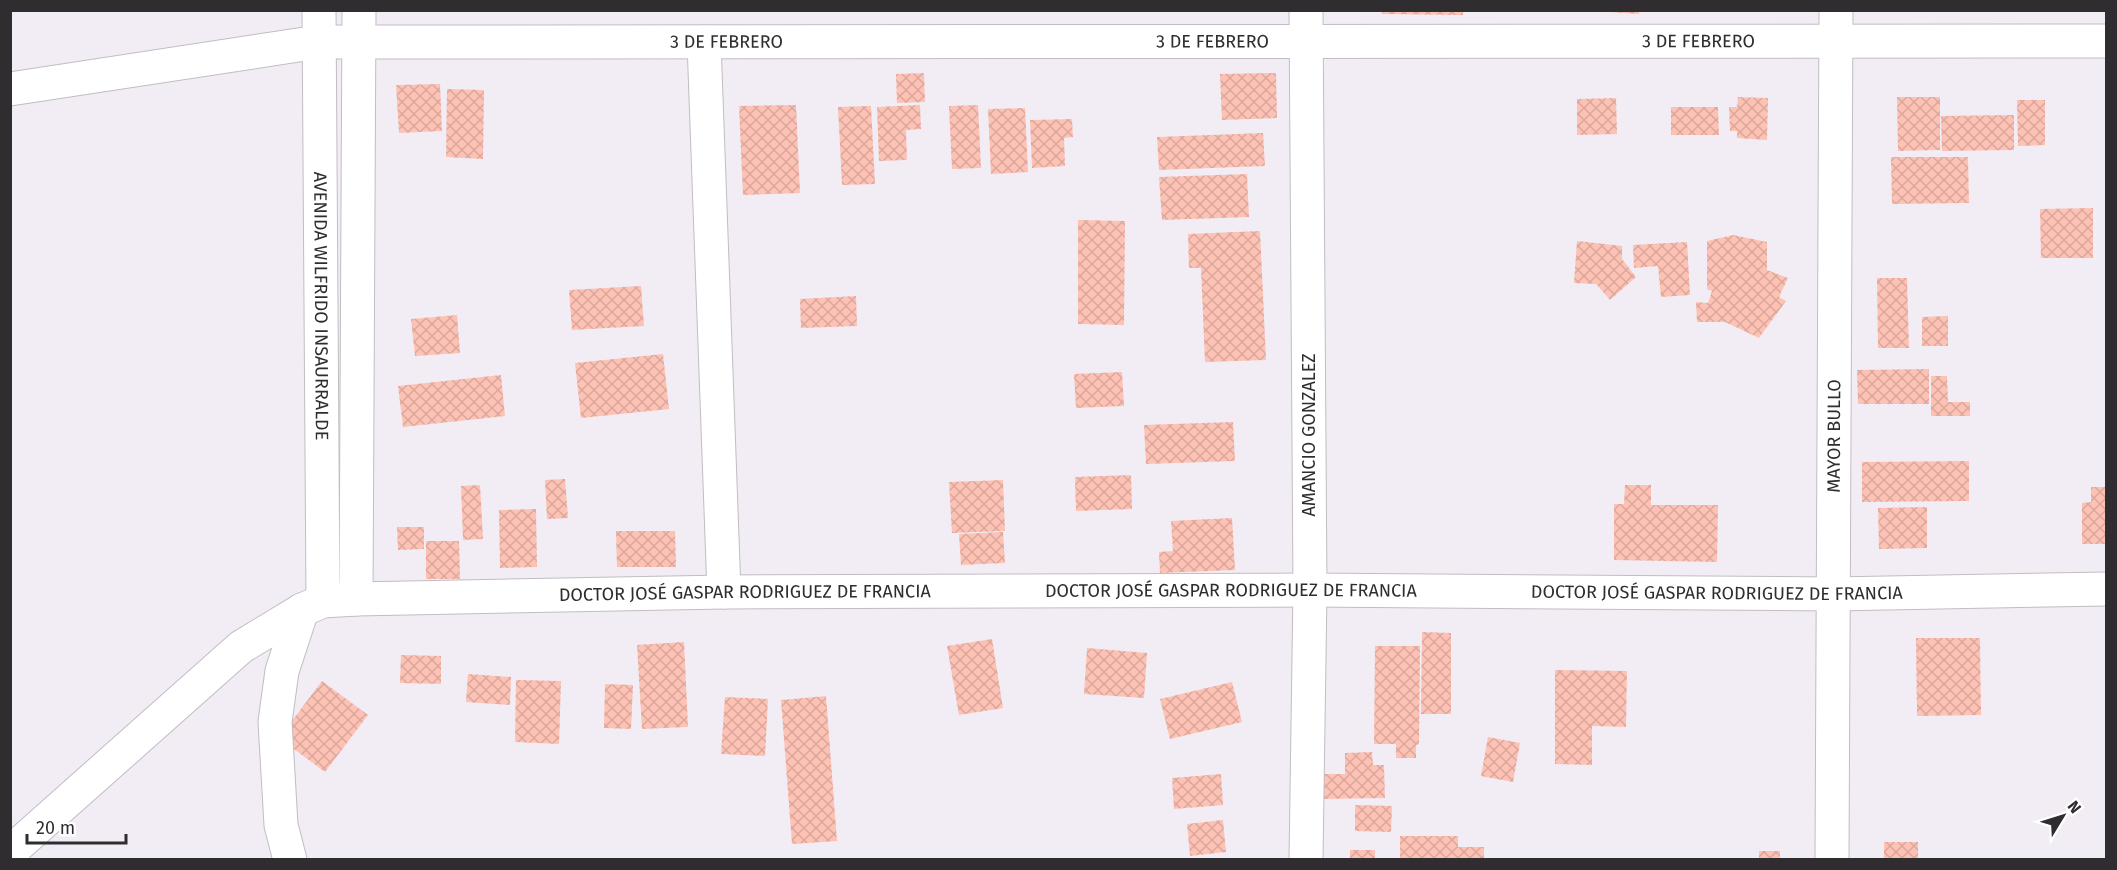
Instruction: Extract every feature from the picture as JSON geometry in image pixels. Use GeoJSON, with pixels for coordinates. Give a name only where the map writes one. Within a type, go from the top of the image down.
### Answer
{"type":"FeatureCollection","features":[{"type":"Feature","properties":{"kind":"street","name":"3 DE FEBRERO"},"geometry":{"type":"LineString","coordinates":[[10,89],[318,26],[704,42],[1306,26],[1836,26],[2106,41]]}},
{"type":"Feature","properties":{"kind":"street","name":"AVENIDA WILFRIDO INSAURRALDE"},"geometry":{"type":"LineString","coordinates":[[290,860],[281,825],[275,722],[282,670],[312,606],[318,26]]}},
{"type":"Feature","properties":{"kind":"street","name":"AVENIDA WILFRIDO INSAURRALDE"},"geometry":{"type":"LineString","coordinates":[[356,599],[359,26]]}},
{"type":"Feature","properties":{"kind":"street","name":"AMANCIO GONZALEZ"},"geometry":{"type":"LineString","coordinates":[[1306,26],[1310,590],[1306,860]]}},
{"type":"Feature","properties":{"kind":"street","name":"MAYOR BULLO"},"geometry":{"type":"LineString","coordinates":[[1832,860],[1836,26]]}},
{"type":"Feature","properties":{"kind":"street"},"geometry":{"type":"LineString","coordinates":[[704,42],[724,592]]}},
{"type":"Feature","properties":{"kind":"street","name":"DOCTOR JOSÉ GASPAR RODRIGUEZ DE FRANCIA"},"geometry":{"type":"LineString","coordinates":[[312,606],[356,599],[724,592],[1310,590],[1833,594],[2106,589]]}},
{"type":"Feature","properties":{"kind":"street"},"geometry":{"type":"LineString","coordinates":[[10,856],[17,846],[241,647],[312,606]]}},
{"type":"Feature","properties":{"kind":"building"},"geometry":{"type":"Polygon","coordinates":[[[1382,10],[1463,10],[1463,15],[1382,14],[1382,10]]]}},
{"type":"Feature","properties":{"kind":"building"},"geometry":{"type":"Polygon","coordinates":[[[1610,10],[1639,10],[1639,14],[1610,12],[1610,10]]]}},
{"type":"Feature","properties":{"kind":"building"},"geometry":{"type":"Polygon","coordinates":[[[924,73],[925,102],[897,103],[896,74],[924,73]]]}},
{"type":"Feature","properties":{"kind":"building"},"geometry":{"type":"Polygon","coordinates":[[[1276,73],[1277,118],[1222,120],[1220,74],[1276,73]]]}},
{"type":"Feature","properties":{"kind":"building"},"geometry":{"type":"Polygon","coordinates":[[[440,84],[442,131],[399,133],[396,85],[440,84]]]}},
{"type":"Feature","properties":{"kind":"building"},"geometry":{"type":"Polygon","coordinates":[[[447,89],[484,90],[483,159],[446,157],[447,89]]]}},
{"type":"Feature","properties":{"kind":"building"},"geometry":{"type":"Polygon","coordinates":[[[1738,97],[1768,98],[1767,140],[1737,138],[1737,131],[1730,131],[1729,107],[1737,107],[1738,97]]]}},
{"type":"Feature","properties":{"kind":"building"},"geometry":{"type":"Polygon","coordinates":[[[1897,97],[1940,97],[1940,150],[1898,151],[1897,97]]]}},
{"type":"Feature","properties":{"kind":"building"},"geometry":{"type":"Polygon","coordinates":[[[1616,98],[1617,134],[1577,135],[1577,99],[1616,98]]]}},
{"type":"Feature","properties":{"kind":"building"},"geometry":{"type":"Polygon","coordinates":[[[2017,100],[2045,100],[2045,145],[2018,146],[2017,100]]]}},
{"type":"Feature","properties":{"kind":"building"},"geometry":{"type":"Polygon","coordinates":[[[796,105],[800,193],[743,195],[739,106],[796,105]]]}},
{"type":"Feature","properties":{"kind":"building"},"geometry":{"type":"Polygon","coordinates":[[[920,105],[921,129],[906,130],[907,160],[879,161],[877,107],[920,105]]]}},
{"type":"Feature","properties":{"kind":"building"},"geometry":{"type":"Polygon","coordinates":[[[978,105],[981,168],[952,169],[949,106],[978,105]]]}},
{"type":"Feature","properties":{"kind":"building"},"geometry":{"type":"Polygon","coordinates":[[[871,106],[875,184],[842,185],[838,107],[871,106]]]}},
{"type":"Feature","properties":{"kind":"building"},"geometry":{"type":"Polygon","coordinates":[[[1671,107],[1718,107],[1719,135],[1671,135],[1671,107]]]}},
{"type":"Feature","properties":{"kind":"building"},"geometry":{"type":"Polygon","coordinates":[[[1025,108],[1028,172],[991,174],[988,109],[1025,108]]]}},
{"type":"Feature","properties":{"kind":"building"},"geometry":{"type":"Polygon","coordinates":[[[2014,115],[2014,150],[1942,151],[1941,116],[2014,115]]]}},
{"type":"Feature","properties":{"kind":"building"},"geometry":{"type":"Polygon","coordinates":[[[1072,119],[1073,137],[1064,138],[1065,166],[1032,168],[1030,120],[1072,119]]]}},
{"type":"Feature","properties":{"kind":"building"},"geometry":{"type":"Polygon","coordinates":[[[1263,133],[1265,166],[1159,170],[1157,137],[1263,133]]]}},
{"type":"Feature","properties":{"kind":"building"},"geometry":{"type":"Polygon","coordinates":[[[1891,157],[1968,157],[1969,203],[1892,204],[1891,157]]]}},
{"type":"Feature","properties":{"kind":"building"},"geometry":{"type":"Polygon","coordinates":[[[1247,174],[1249,217],[1162,220],[1159,177],[1247,174]]]}},
{"type":"Feature","properties":{"kind":"building"},"geometry":{"type":"Polygon","coordinates":[[[2093,208],[2093,258],[2041,258],[2040,209],[2093,208]]]}},
{"type":"Feature","properties":{"kind":"building"},"geometry":{"type":"Polygon","coordinates":[[[1078,220],[1125,221],[1124,325],[1078,324],[1078,220]]]}},
{"type":"Feature","properties":{"kind":"building"},"geometry":{"type":"Polygon","coordinates":[[[1260,231],[1266,360],[1205,362],[1201,268],[1189,268],[1188,234],[1260,231]]]}},
{"type":"Feature","properties":{"kind":"building"},"geometry":{"type":"Polygon","coordinates":[[[1733,235],[1767,242],[1767,270],[1788,278],[1779,297],[1786,301],[1759,338],[1725,322],[1697,322],[1696,302],[1708,303],[1712,291],[1707,289],[1707,241],[1733,235]]]}},
{"type":"Feature","properties":{"kind":"building"},"geometry":{"type":"Polygon","coordinates":[[[1577,241],[1622,246],[1622,259],[1636,277],[1610,300],[1596,284],[1574,283],[1577,241]]]}},
{"type":"Feature","properties":{"kind":"building"},"geometry":{"type":"Polygon","coordinates":[[[1687,242],[1690,295],[1661,297],[1658,266],[1634,268],[1633,245],[1687,242]]]}},
{"type":"Feature","properties":{"kind":"building"},"geometry":{"type":"Polygon","coordinates":[[[1877,278],[1907,278],[1909,348],[1878,348],[1877,278]]]}},
{"type":"Feature","properties":{"kind":"building"},"geometry":{"type":"Polygon","coordinates":[[[641,286],[644,326],[572,330],[569,290],[641,286]]]}},
{"type":"Feature","properties":{"kind":"building"},"geometry":{"type":"Polygon","coordinates":[[[856,296],[857,326],[801,328],[800,299],[856,296]]]}},
{"type":"Feature","properties":{"kind":"building"},"geometry":{"type":"Polygon","coordinates":[[[457,315],[460,353],[415,356],[411,319],[457,315]]]}},
{"type":"Feature","properties":{"kind":"building"},"geometry":{"type":"Polygon","coordinates":[[[1948,316],[1948,346],[1922,346],[1922,317],[1948,316]]]}},
{"type":"Feature","properties":{"kind":"building"},"geometry":{"type":"Polygon","coordinates":[[[663,354],[669,409],[581,418],[575,363],[663,354]]]}},
{"type":"Feature","properties":{"kind":"building"},"geometry":{"type":"Polygon","coordinates":[[[1929,369],[1929,404],[1858,404],[1857,370],[1929,369]]]}},
{"type":"Feature","properties":{"kind":"building"},"geometry":{"type":"Polygon","coordinates":[[[1122,372],[1124,406],[1076,408],[1074,374],[1122,372]]]}},
{"type":"Feature","properties":{"kind":"building"},"geometry":{"type":"Polygon","coordinates":[[[501,375],[505,416],[403,427],[398,386],[501,375]]]}},
{"type":"Feature","properties":{"kind":"building"},"geometry":{"type":"Polygon","coordinates":[[[1931,376],[1947,376],[1948,402],[1970,402],[1970,416],[1931,416],[1931,376]]]}},
{"type":"Feature","properties":{"kind":"building"},"geometry":{"type":"Polygon","coordinates":[[[1233,422],[1235,461],[1146,464],[1144,425],[1233,422]]]}},
{"type":"Feature","properties":{"kind":"building"},"geometry":{"type":"Polygon","coordinates":[[[1969,461],[1969,501],[1862,502],[1862,462],[1969,461]]]}},
{"type":"Feature","properties":{"kind":"building"},"geometry":{"type":"Polygon","coordinates":[[[1131,475],[1132,509],[1076,511],[1075,477],[1131,475]]]}},
{"type":"Feature","properties":{"kind":"building"},"geometry":{"type":"Polygon","coordinates":[[[565,479],[568,518],[547,519],[545,480],[565,479]]]}},
{"type":"Feature","properties":{"kind":"building"},"geometry":{"type":"Polygon","coordinates":[[[1003,480],[1005,531],[952,533],[949,482],[1003,480]]]}},
{"type":"Feature","properties":{"kind":"building"},"geometry":{"type":"Polygon","coordinates":[[[480,485],[483,539],[463,540],[461,486],[480,485]]]}},
{"type":"Feature","properties":{"kind":"building"},"geometry":{"type":"Polygon","coordinates":[[[1625,485],[1651,485],[1651,505],[1718,505],[1717,562],[1614,560],[1614,504],[1624,504],[1625,485]]]}},
{"type":"Feature","properties":{"kind":"building"},"geometry":{"type":"Polygon","coordinates":[[[2091,487],[2106,487],[2106,544],[2082,544],[2082,503],[2091,502],[2091,487]]]}},
{"type":"Feature","properties":{"kind":"building"},"geometry":{"type":"Polygon","coordinates":[[[1927,507],[1927,548],[1879,549],[1878,508],[1927,507]]]}},
{"type":"Feature","properties":{"kind":"building"},"geometry":{"type":"Polygon","coordinates":[[[536,509],[537,567],[500,568],[499,510],[536,509]]]}},
{"type":"Feature","properties":{"kind":"building"},"geometry":{"type":"Polygon","coordinates":[[[1232,518],[1235,570],[1160,573],[1159,552],[1173,551],[1171,521],[1232,518]]]}},
{"type":"Feature","properties":{"kind":"building"},"geometry":{"type":"Polygon","coordinates":[[[397,527],[424,527],[424,549],[398,550],[397,527]]]}},
{"type":"Feature","properties":{"kind":"building"},"geometry":{"type":"Polygon","coordinates":[[[616,531],[675,531],[676,567],[617,567],[616,531]]]}},
{"type":"Feature","properties":{"kind":"building"},"geometry":{"type":"Polygon","coordinates":[[[1003,532],[1005,563],[961,565],[959,534],[1003,532]]]}},
{"type":"Feature","properties":{"kind":"building"},"geometry":{"type":"Polygon","coordinates":[[[426,541],[459,541],[460,579],[426,579],[426,541]]]}},
{"type":"Feature","properties":{"kind":"building"},"geometry":{"type":"Polygon","coordinates":[[[1422,632],[1451,633],[1451,714],[1421,714],[1422,632]]]}},
{"type":"Feature","properties":{"kind":"building"},"geometry":{"type":"Polygon","coordinates":[[[1916,638],[1980,638],[1981,715],[1917,716],[1916,638]]]}},
{"type":"Feature","properties":{"kind":"building"},"geometry":{"type":"Polygon","coordinates":[[[992,639],[1003,708],[959,715],[947,646],[992,639]]]}},
{"type":"Feature","properties":{"kind":"building"},"geometry":{"type":"Polygon","coordinates":[[[684,642],[688,727],[642,729],[637,645],[684,642]]]}},
{"type":"Feature","properties":{"kind":"building"},"geometry":{"type":"Polygon","coordinates":[[[1375,646],[1420,646],[1419,744],[1416,745],[1416,758],[1396,758],[1396,744],[1374,744],[1375,646]]]}},
{"type":"Feature","properties":{"kind":"building"},"geometry":{"type":"Polygon","coordinates":[[[1087,648],[1147,653],[1144,698],[1084,694],[1087,648]]]}},
{"type":"Feature","properties":{"kind":"building"},"geometry":{"type":"Polygon","coordinates":[[[401,655],[441,656],[441,684],[400,683],[401,655]]]}},
{"type":"Feature","properties":{"kind":"building"},"geometry":{"type":"Polygon","coordinates":[[[1555,670],[1627,671],[1626,727],[1592,726],[1592,765],[1555,764],[1555,670]]]}},
{"type":"Feature","properties":{"kind":"building"},"geometry":{"type":"Polygon","coordinates":[[[468,674],[511,677],[510,705],[466,702],[468,674]]]}},
{"type":"Feature","properties":{"kind":"building"},"geometry":{"type":"Polygon","coordinates":[[[516,680],[561,681],[559,744],[515,742],[516,680]]]}},
{"type":"Feature","properties":{"kind":"building"},"geometry":{"type":"Polygon","coordinates":[[[322,681],[368,715],[325,772],[279,738],[322,681]]]}},
{"type":"Feature","properties":{"kind":"building"},"geometry":{"type":"Polygon","coordinates":[[[1232,682],[1242,722],[1170,739],[1160,699],[1232,682]]]}},
{"type":"Feature","properties":{"kind":"building"},"geometry":{"type":"Polygon","coordinates":[[[605,684],[633,685],[631,729],[604,728],[605,684]]]}},
{"type":"Feature","properties":{"kind":"building"},"geometry":{"type":"Polygon","coordinates":[[[826,696],[837,841],[792,844],[781,700],[826,696]]]}},
{"type":"Feature","properties":{"kind":"building"},"geometry":{"type":"Polygon","coordinates":[[[725,697],[768,699],[765,756],[721,754],[725,697]]]}},
{"type":"Feature","properties":{"kind":"building"},"geometry":{"type":"Polygon","coordinates":[[[1488,737],[1520,743],[1513,782],[1481,776],[1488,737]]]}},
{"type":"Feature","properties":{"kind":"building"},"geometry":{"type":"Polygon","coordinates":[[[1372,752],[1373,765],[1384,765],[1385,798],[1324,799],[1323,774],[1345,774],[1345,753],[1372,752]]]}},
{"type":"Feature","properties":{"kind":"building"},"geometry":{"type":"Polygon","coordinates":[[[1221,774],[1223,805],[1174,809],[1172,778],[1221,774]]]}},
{"type":"Feature","properties":{"kind":"building"},"geometry":{"type":"Polygon","coordinates":[[[1355,805],[1392,806],[1391,832],[1355,831],[1355,805]]]}},
{"type":"Feature","properties":{"kind":"building"},"geometry":{"type":"Polygon","coordinates":[[[1223,820],[1226,852],[1190,856],[1187,824],[1223,820]]]}},
{"type":"Feature","properties":{"kind":"building"},"geometry":{"type":"Polygon","coordinates":[[[1400,836],[1458,836],[1458,847],[1484,847],[1484,860],[1400,860],[1400,836]]]}},
{"type":"Feature","properties":{"kind":"building"},"geometry":{"type":"Polygon","coordinates":[[[1884,842],[1918,842],[1918,860],[1884,860],[1884,842]]]}},
{"type":"Feature","properties":{"kind":"building"},"geometry":{"type":"Polygon","coordinates":[[[1350,850],[1375,850],[1375,860],[1350,860],[1350,850]]]}},
{"type":"Feature","properties":{"kind":"building"},"geometry":{"type":"Polygon","coordinates":[[[1759,851],[1780,851],[1780,860],[1759,860],[1759,851]]]}}]}
